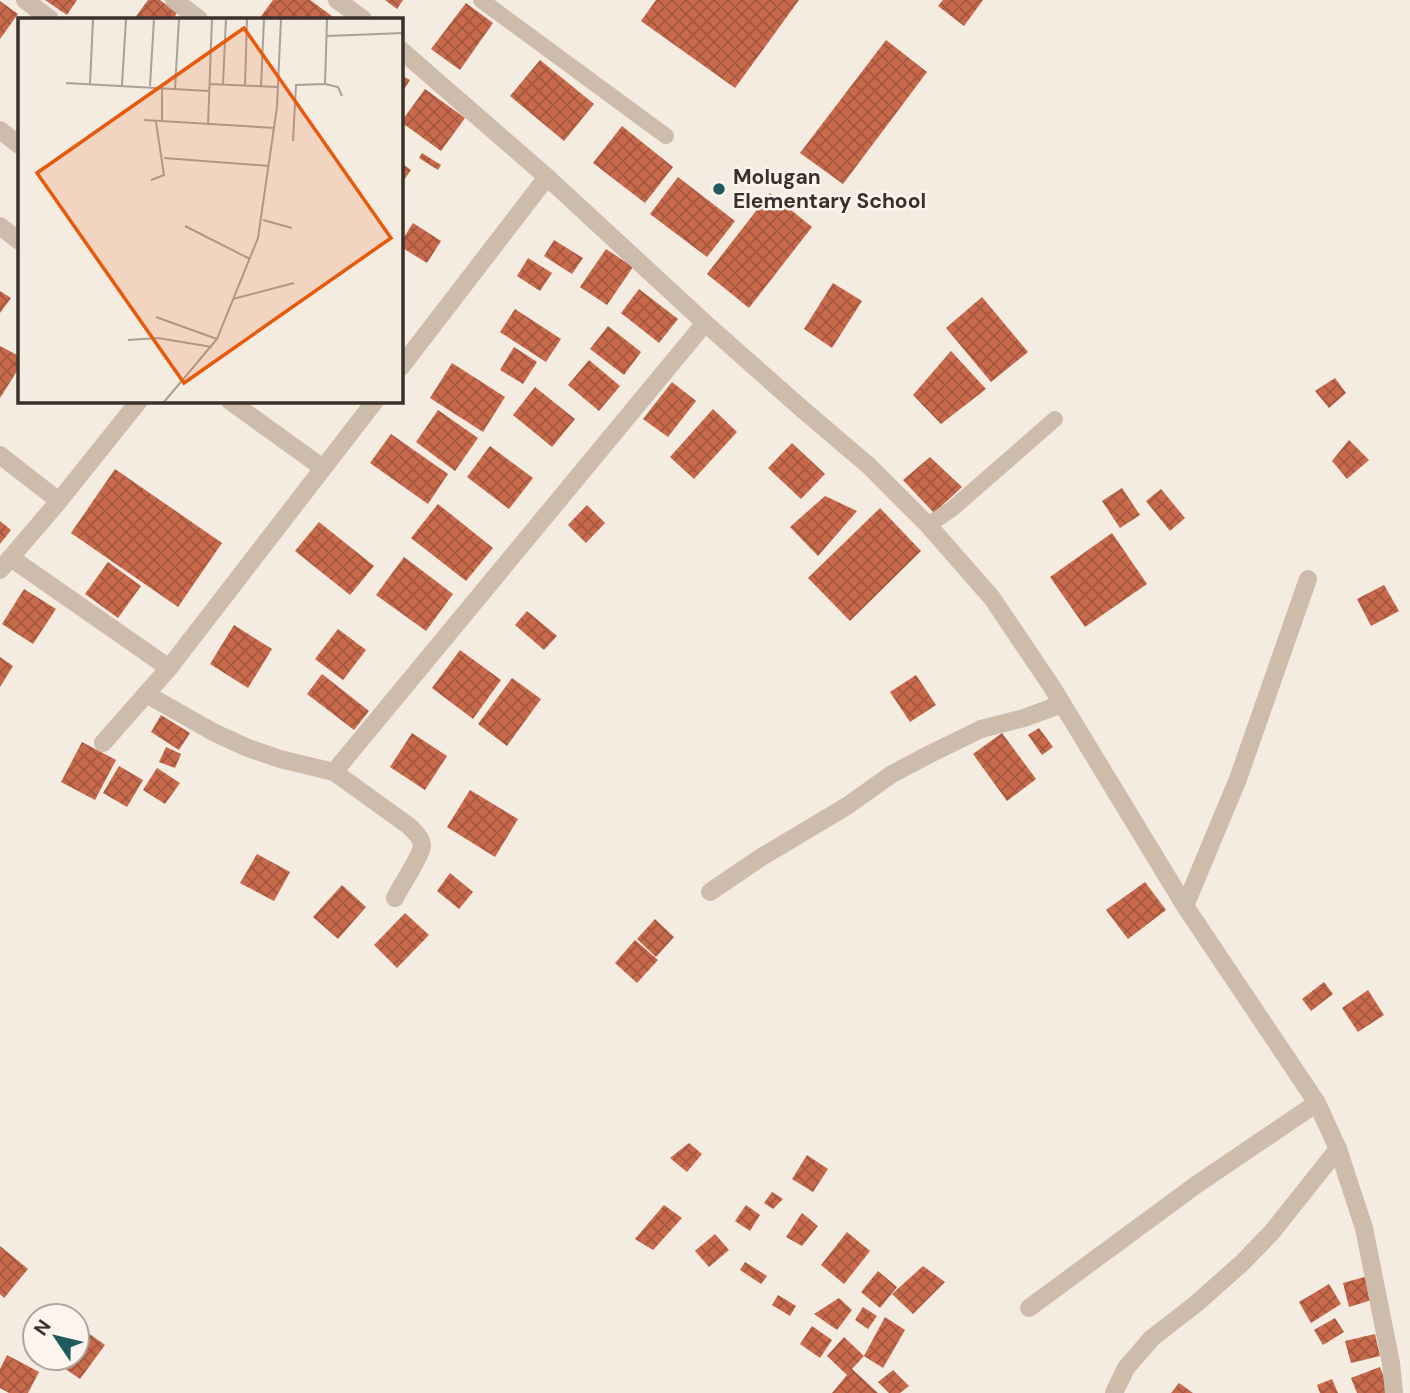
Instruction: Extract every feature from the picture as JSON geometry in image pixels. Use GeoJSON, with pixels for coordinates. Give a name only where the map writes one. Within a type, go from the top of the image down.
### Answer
{"type":"FeatureCollection","features":[{"type":"Feature","properties":{"kind":"street"},"geometry":{"type":"LineString","coordinates":[[25,0],[49,18]]}},
{"type":"Feature","properties":{"kind":"street"},"geometry":{"type":"LineString","coordinates":[[174,0],[198,18]]}},
{"type":"Feature","properties":{"kind":"street"},"geometry":{"type":"LineString","coordinates":[[337,0],[362,18]]}},
{"type":"Feature","properties":{"kind":"street"},"geometry":{"type":"LineString","coordinates":[[402,51],[869,466],[928,524],[992,598],[1062,704],[1185,906],[1317,1102],[1338,1149],[1364,1228],[1391,1363],[1394,1393]]}},
{"type":"Feature","properties":{"kind":"street"},"geometry":{"type":"LineString","coordinates":[[0,130],[18,144]]}},
{"type":"Feature","properties":{"kind":"street"},"geometry":{"type":"LineString","coordinates":[[402,366],[547,177]]}},
{"type":"Feature","properties":{"kind":"street"},"geometry":{"type":"LineString","coordinates":[[0,226],[18,240]]}},
{"type":"Feature","properties":{"kind":"street"},"geometry":{"type":"LineString","coordinates":[[334,772],[705,323]]}},
{"type":"Feature","properties":{"kind":"street"},"geometry":{"type":"LineString","coordinates":[[138,402],[6,564],[169,668]]}},
{"type":"Feature","properties":{"kind":"street"},"geometry":{"type":"LineString","coordinates":[[231,402],[323,468]]}},
{"type":"Feature","properties":{"kind":"street"},"geometry":{"type":"LineString","coordinates":[[103,743],[169,668],[374,402]]}},
{"type":"Feature","properties":{"kind":"street"},"geometry":{"type":"LineString","coordinates":[[0,455],[59,501]]}},
{"type":"Feature","properties":{"kind":"street"},"geometry":{"type":"LineString","coordinates":[[1185,906],[1238,779],[1308,579]]}},
{"type":"Feature","properties":{"kind":"street"},"geometry":{"type":"LineString","coordinates":[[146,694],[215,733],[248,748],[280,760],[334,772],[409,826],[419,836],[422,845],[395,898]]}},
{"type":"Feature","properties":{"kind":"street"},"geometry":{"type":"LineString","coordinates":[[710,892],[760,858],[847,806],[892,774],[981,729],[1024,718],[1062,704]]}},
{"type":"Feature","properties":{"kind":"street"},"geometry":{"type":"LineString","coordinates":[[1028,1308],[1196,1185],[1317,1102]]}},
{"type":"Feature","properties":{"kind":"street"},"geometry":{"type":"LineString","coordinates":[[1114,1393],[1126,1368],[1152,1338],[1242,1263],[1272,1232],[1338,1149]]}},
{"type":"Feature","properties":{"kind":"lane"},"geometry":{"type":"LineString","coordinates":[[481,0],[666,136]]}},
{"type":"Feature","properties":{"kind":"lane"},"geometry":{"type":"LineString","coordinates":[[928,524],[951,509],[1055,419]]}},
{"type":"Feature","properties":{"kind":"building"},"geometry":{"type":"Polygon","coordinates":[[[45,0],[77,0],[67,15],[45,0]]]}},
{"type":"Feature","properties":{"kind":"building"},"geometry":{"type":"Polygon","coordinates":[[[148,0],[160,0],[177,13],[174,18],[135,18],[148,0]]]}},
{"type":"Feature","properties":{"kind":"building"},"geometry":{"type":"Polygon","coordinates":[[[273,0],[310,0],[335,18],[260,18],[273,0]]]}},
{"type":"Feature","properties":{"kind":"building"},"geometry":{"type":"Polygon","coordinates":[[[385,0],[403,0],[397,9],[385,0]]]}},
{"type":"Feature","properties":{"kind":"building"},"geometry":{"type":"Polygon","coordinates":[[[656,0],[799,0],[735,88],[641,21],[656,0]]]}},
{"type":"Feature","properties":{"kind":"building"},"geometry":{"type":"Polygon","coordinates":[[[943,0],[983,0],[964,26],[938,6],[943,0]]]}},
{"type":"Feature","properties":{"kind":"building"},"geometry":{"type":"Polygon","coordinates":[[[0,1],[18,14],[0,39],[0,1]]]}},
{"type":"Feature","properties":{"kind":"building"},"geometry":{"type":"Polygon","coordinates":[[[466,3],[493,23],[460,70],[431,49],[466,3]]]}},
{"type":"Feature","properties":{"kind":"building"},"geometry":{"type":"Polygon","coordinates":[[[886,40],[927,72],[843,184],[800,153],[886,40]]]}},
{"type":"Feature","properties":{"kind":"building"},"geometry":{"type":"Polygon","coordinates":[[[540,60],[594,104],[564,141],[510,96],[540,60]]]}},
{"type":"Feature","properties":{"kind":"building"},"geometry":{"type":"Polygon","coordinates":[[[402,76],[410,80],[402,92],[402,76]]]}},
{"type":"Feature","properties":{"kind":"building"},"geometry":{"type":"Polygon","coordinates":[[[425,89],[465,118],[441,151],[402,121],[425,89]]]}},
{"type":"Feature","properties":{"kind":"building"},"geometry":{"type":"Polygon","coordinates":[[[622,126],[673,167],[645,203],[593,163],[622,126]]]}},
{"type":"Feature","properties":{"kind":"building"},"geometry":{"type":"Polygon","coordinates":[[[422,153],[441,165],[438,170],[419,158],[422,153]]]}},
{"type":"Feature","properties":{"kind":"building"},"geometry":{"type":"Polygon","coordinates":[[[402,164],[411,170],[404,180],[402,179],[402,164]]]}},
{"type":"Feature","properties":{"kind":"building"},"geometry":{"type":"Polygon","coordinates":[[[678,177],[735,221],[707,257],[650,214],[678,177]]]}},
{"type":"Feature","properties":{"kind":"building"},"geometry":{"type":"Polygon","coordinates":[[[770,193],[812,227],[749,308],[707,274],[770,193]]]}},
{"type":"Feature","properties":{"kind":"building"},"geometry":{"type":"Polygon","coordinates":[[[413,223],[441,241],[427,263],[402,248],[402,240],[413,223]]]}},
{"type":"Feature","properties":{"kind":"building"},"geometry":{"type":"Polygon","coordinates":[[[554,240],[583,258],[572,274],[544,256],[554,240]]]}},
{"type":"Feature","properties":{"kind":"building"},"geometry":{"type":"Polygon","coordinates":[[[606,249],[633,267],[607,305],[580,287],[606,249]]]}},
{"type":"Feature","properties":{"kind":"building"},"geometry":{"type":"Polygon","coordinates":[[[528,258],[552,273],[540,291],[517,276],[528,258]]]}},
{"type":"Feature","properties":{"kind":"building"},"geometry":{"type":"Polygon","coordinates":[[[833,283],[862,301],[832,348],[804,329],[833,283]]]}},
{"type":"Feature","properties":{"kind":"building"},"geometry":{"type":"Polygon","coordinates":[[[639,289],[678,319],[659,343],[621,313],[639,289]]]}},
{"type":"Feature","properties":{"kind":"building"},"geometry":{"type":"Polygon","coordinates":[[[0,291],[11,298],[0,313],[0,291]]]}},
{"type":"Feature","properties":{"kind":"building"},"geometry":{"type":"Polygon","coordinates":[[[982,297],[1028,352],[991,382],[946,328],[982,297]]]}},
{"type":"Feature","properties":{"kind":"building"},"geometry":{"type":"Polygon","coordinates":[[[515,309],[561,339],[546,362],[500,332],[515,309]]]}},
{"type":"Feature","properties":{"kind":"building"},"geometry":{"type":"Polygon","coordinates":[[[608,326],[641,352],[624,375],[590,349],[608,326]]]}},
{"type":"Feature","properties":{"kind":"building"},"geometry":{"type":"Polygon","coordinates":[[[0,346],[18,355],[18,370],[0,398],[0,346]]]}},
{"type":"Feature","properties":{"kind":"building"},"geometry":{"type":"Polygon","coordinates":[[[514,347],[537,362],[523,384],[500,370],[514,347]]]}},
{"type":"Feature","properties":{"kind":"building"},"geometry":{"type":"Polygon","coordinates":[[[951,351],[986,389],[941,424],[913,395],[951,351]]]}},
{"type":"Feature","properties":{"kind":"building"},"geometry":{"type":"Polygon","coordinates":[[[589,360],[620,386],[599,411],[568,385],[589,360]]]}},
{"type":"Feature","properties":{"kind":"building"},"geometry":{"type":"Polygon","coordinates":[[[452,363],[505,397],[483,432],[430,398],[452,363]]]}},
{"type":"Feature","properties":{"kind":"building"},"geometry":{"type":"Polygon","coordinates":[[[1335,378],[1346,393],[1329,408],[1315,391],[1335,378]]]}},
{"type":"Feature","properties":{"kind":"building"},"geometry":{"type":"Polygon","coordinates":[[[672,382],[696,401],[668,437],[643,419],[672,382]]]}},
{"type":"Feature","properties":{"kind":"building"},"geometry":{"type":"Polygon","coordinates":[[[535,387],[575,419],[552,447],[513,415],[535,387]]]}},
{"type":"Feature","properties":{"kind":"building"},"geometry":{"type":"Polygon","coordinates":[[[713,409],[737,432],[694,479],[670,457],[713,409]]]}},
{"type":"Feature","properties":{"kind":"building"},"geometry":{"type":"Polygon","coordinates":[[[438,410],[478,438],[455,471],[416,442],[438,410]]]}},
{"type":"Feature","properties":{"kind":"building"},"geometry":{"type":"Polygon","coordinates":[[[391,434],[448,474],[428,504],[370,463],[391,434]]]}},
{"type":"Feature","properties":{"kind":"building"},"geometry":{"type":"Polygon","coordinates":[[[1349,440],[1369,460],[1347,479],[1332,461],[1349,440]]]}},
{"type":"Feature","properties":{"kind":"building"},"geometry":{"type":"Polygon","coordinates":[[[792,443],[825,474],[801,499],[768,468],[792,443]]]}},
{"type":"Feature","properties":{"kind":"building"},"geometry":{"type":"Polygon","coordinates":[[[490,446],[533,478],[509,509],[467,477],[490,446]]]}},
{"type":"Feature","properties":{"kind":"building"},"geometry":{"type":"Polygon","coordinates":[[[930,457],[962,487],[934,513],[903,480],[930,457]]]}},
{"type":"Feature","properties":{"kind":"building"},"geometry":{"type":"Polygon","coordinates":[[[115,469],[222,543],[178,607],[71,533],[115,469]]]}},
{"type":"Feature","properties":{"kind":"building"},"geometry":{"type":"Polygon","coordinates":[[[1122,488],[1140,515],[1120,528],[1102,501],[1122,488]]]}},
{"type":"Feature","properties":{"kind":"building"},"geometry":{"type":"Polygon","coordinates":[[[1161,489],[1185,518],[1170,531],[1146,501],[1161,489]]]}},
{"type":"Feature","properties":{"kind":"building"},"geometry":{"type":"Polygon","coordinates":[[[825,496],[857,511],[818,556],[790,527],[825,496]]]}},
{"type":"Feature","properties":{"kind":"building"},"geometry":{"type":"Polygon","coordinates":[[[438,504],[493,548],[466,581],[411,538],[438,504]]]}},
{"type":"Feature","properties":{"kind":"building"},"geometry":{"type":"Polygon","coordinates":[[[587,505],[605,523],[586,543],[568,525],[587,505]]]}},
{"type":"Feature","properties":{"kind":"building"},"geometry":{"type":"Polygon","coordinates":[[[880,508],[921,551],[850,621],[808,578],[880,508]]]}},
{"type":"Feature","properties":{"kind":"building"},"geometry":{"type":"Polygon","coordinates":[[[0,521],[11,530],[0,544],[0,521]]]}},
{"type":"Feature","properties":{"kind":"building"},"geometry":{"type":"Polygon","coordinates":[[[319,522],[374,566],[350,595],[295,551],[319,522]]]}},
{"type":"Feature","properties":{"kind":"building"},"geometry":{"type":"Polygon","coordinates":[[[1112,533],[1147,584],[1085,627],[1050,577],[1112,533]]]}},
{"type":"Feature","properties":{"kind":"building"},"geometry":{"type":"Polygon","coordinates":[[[404,557],[453,594],[426,631],[376,595],[404,557]]]}},
{"type":"Feature","properties":{"kind":"building"},"geometry":{"type":"Polygon","coordinates":[[[108,562],[141,586],[118,618],[85,594],[108,562]]]}},
{"type":"Feature","properties":{"kind":"building"},"geometry":{"type":"Polygon","coordinates":[[[1384,585],[1399,611],[1371,626],[1357,599],[1384,585]]]}},
{"type":"Feature","properties":{"kind":"building"},"geometry":{"type":"Polygon","coordinates":[[[24,589],[56,609],[33,644],[2,624],[24,589]]]}},
{"type":"Feature","properties":{"kind":"building"},"geometry":{"type":"Polygon","coordinates":[[[527,611],[557,636],[544,650],[515,625],[527,611]]]}},
{"type":"Feature","properties":{"kind":"building"},"geometry":{"type":"Polygon","coordinates":[[[234,625],[272,649],[248,688],[210,664],[234,625]]]}},
{"type":"Feature","properties":{"kind":"building"},"geometry":{"type":"Polygon","coordinates":[[[338,629],[366,650],[343,680],[315,659],[338,629]]]}},
{"type":"Feature","properties":{"kind":"building"},"geometry":{"type":"Polygon","coordinates":[[[460,650],[501,680],[473,719],[432,688],[460,650]]]}},
{"type":"Feature","properties":{"kind":"building"},"geometry":{"type":"Polygon","coordinates":[[[0,657],[13,666],[0,687],[0,657]]]}},
{"type":"Feature","properties":{"kind":"building"},"geometry":{"type":"Polygon","coordinates":[[[322,674],[369,711],[354,730],[307,694],[322,674]]]}},
{"type":"Feature","properties":{"kind":"building"},"geometry":{"type":"Polygon","coordinates":[[[916,675],[936,705],[910,722],[890,692],[916,675]]]}},
{"type":"Feature","properties":{"kind":"building"},"geometry":{"type":"Polygon","coordinates":[[[512,678],[541,699],[507,746],[478,724],[512,678]]]}},
{"type":"Feature","properties":{"kind":"building"},"geometry":{"type":"Polygon","coordinates":[[[161,715],[190,733],[179,750],[151,732],[161,715]]]}},
{"type":"Feature","properties":{"kind":"building"},"geometry":{"type":"Polygon","coordinates":[[[1039,728],[1053,747],[1042,755],[1028,735],[1039,728]]]}},
{"type":"Feature","properties":{"kind":"building"},"geometry":{"type":"Polygon","coordinates":[[[412,733],[447,756],[425,790],[390,767],[412,733]]]}},
{"type":"Feature","properties":{"kind":"building"},"geometry":{"type":"Polygon","coordinates":[[[1002,733],[1036,779],[1007,801],[973,754],[1002,733]]]}},
{"type":"Feature","properties":{"kind":"building"},"geometry":{"type":"Polygon","coordinates":[[[82,742],[116,760],[95,800],[61,782],[82,742]]]}},
{"type":"Feature","properties":{"kind":"building"},"geometry":{"type":"Polygon","coordinates":[[[166,747],[181,754],[175,768],[159,762],[166,747]]]}},
{"type":"Feature","properties":{"kind":"building"},"geometry":{"type":"Polygon","coordinates":[[[119,766],[143,780],[127,807],[103,793],[119,766]]]}},
{"type":"Feature","properties":{"kind":"building"},"geometry":{"type":"Polygon","coordinates":[[[157,768],[180,783],[165,804],[143,790],[157,768]]]}},
{"type":"Feature","properties":{"kind":"building"},"geometry":{"type":"Polygon","coordinates":[[[470,790],[518,819],[495,857],[447,827],[470,790]]]}},
{"type":"Feature","properties":{"kind":"building"},"geometry":{"type":"Polygon","coordinates":[[[257,854],[290,872],[274,901],[240,883],[257,854]]]}},
{"type":"Feature","properties":{"kind":"building"},"geometry":{"type":"Polygon","coordinates":[[[450,873],[473,892],[459,909],[437,891],[450,873]]]}},
{"type":"Feature","properties":{"kind":"building"},"geometry":{"type":"Polygon","coordinates":[[[1145,882],[1166,910],[1128,939],[1106,910],[1145,882]]]}},
{"type":"Feature","properties":{"kind":"building"},"geometry":{"type":"Polygon","coordinates":[[[342,885],[366,907],[338,939],[313,917],[342,885]]]}},
{"type":"Feature","properties":{"kind":"building"},"geometry":{"type":"Polygon","coordinates":[[[405,913],[429,935],[397,968],[374,945],[405,913]]]}},
{"type":"Feature","properties":{"kind":"building"},"geometry":{"type":"Polygon","coordinates":[[[655,919],[674,937],[656,957],[637,939],[655,919]]]}},
{"type":"Feature","properties":{"kind":"building"},"geometry":{"type":"Polygon","coordinates":[[[635,940],[658,960],[637,983],[615,963],[635,940]]]}},
{"type":"Feature","properties":{"kind":"building"},"geometry":{"type":"Polygon","coordinates":[[[1324,982],[1333,994],[1311,1011],[1302,999],[1324,982]]]}},
{"type":"Feature","properties":{"kind":"building"},"geometry":{"type":"Polygon","coordinates":[[[1368,990],[1384,1015],[1358,1032],[1342,1008],[1368,990]]]}},
{"type":"Feature","properties":{"kind":"building"},"geometry":{"type":"Polygon","coordinates":[[[689,1143],[702,1154],[687,1172],[670,1158],[689,1143]]]}},
{"type":"Feature","properties":{"kind":"building"},"geometry":{"type":"Polygon","coordinates":[[[807,1155],[828,1169],[813,1192],[792,1179],[807,1155]]]}},
{"type":"Feature","properties":{"kind":"building"},"geometry":{"type":"Polygon","coordinates":[[[772,1192],[783,1199],[773,1209],[764,1203],[772,1192]]]}},
{"type":"Feature","properties":{"kind":"building"},"geometry":{"type":"Polygon","coordinates":[[[664,1205],[682,1218],[653,1250],[635,1239],[664,1205]]]}},
{"type":"Feature","properties":{"kind":"building"},"geometry":{"type":"Polygon","coordinates":[[[746,1205],[760,1215],[750,1231],[735,1221],[746,1205]]]}},
{"type":"Feature","properties":{"kind":"building"},"geometry":{"type":"Polygon","coordinates":[[[802,1213],[818,1226],[802,1246],[786,1237],[802,1213]]]}},
{"type":"Feature","properties":{"kind":"building"},"geometry":{"type":"Polygon","coordinates":[[[847,1232],[870,1251],[844,1284],[821,1265],[847,1232]]]}},
{"type":"Feature","properties":{"kind":"building"},"geometry":{"type":"Polygon","coordinates":[[[715,1234],[729,1250],[709,1267],[695,1251],[715,1234]]]}},
{"type":"Feature","properties":{"kind":"building"},"geometry":{"type":"Polygon","coordinates":[[[0,1246],[28,1269],[4,1298],[0,1294],[0,1246]]]}},
{"type":"Feature","properties":{"kind":"building"},"geometry":{"type":"Polygon","coordinates":[[[745,1262],[767,1276],[761,1284],[740,1270],[745,1262]]]}},
{"type":"Feature","properties":{"kind":"building"},"geometry":{"type":"Polygon","coordinates":[[[923,1266],[945,1282],[913,1314],[892,1294],[923,1266]]]}},
{"type":"Feature","properties":{"kind":"building"},"geometry":{"type":"Polygon","coordinates":[[[878,1271],[897,1287],[880,1308],[861,1292],[878,1271]]]}},
{"type":"Feature","properties":{"kind":"building"},"geometry":{"type":"Polygon","coordinates":[[[1368,1276],[1375,1299],[1349,1307],[1343,1283],[1368,1276]]]}},
{"type":"Feature","properties":{"kind":"building"},"geometry":{"type":"Polygon","coordinates":[[[1329,1284],[1341,1304],[1311,1323],[1299,1302],[1329,1284]]]}},
{"type":"Feature","properties":{"kind":"building"},"geometry":{"type":"Polygon","coordinates":[[[778,1295],[796,1306],[790,1316],[772,1305],[778,1295]]]}},
{"type":"Feature","properties":{"kind":"building"},"geometry":{"type":"Polygon","coordinates":[[[839,1298],[852,1310],[837,1330],[814,1314],[839,1298]]]}},
{"type":"Feature","properties":{"kind":"building"},"geometry":{"type":"Polygon","coordinates":[[[863,1307],[877,1316],[868,1329],[855,1320],[863,1307]]]}},
{"type":"Feature","properties":{"kind":"building"},"geometry":{"type":"Polygon","coordinates":[[[885,1317],[905,1330],[883,1368],[864,1356],[885,1317]]]}},
{"type":"Feature","properties":{"kind":"building"},"geometry":{"type":"Polygon","coordinates":[[[1335,1318],[1344,1332],[1323,1345],[1314,1330],[1335,1318]]]}},
{"type":"Feature","properties":{"kind":"building"},"geometry":{"type":"Polygon","coordinates":[[[812,1326],[832,1340],[820,1358],[800,1344],[812,1326]]]}},
{"type":"Feature","properties":{"kind":"building"},"geometry":{"type":"Polygon","coordinates":[[[1375,1334],[1380,1356],[1351,1363],[1345,1341],[1375,1334]]]}},
{"type":"Feature","properties":{"kind":"building"},"geometry":{"type":"Polygon","coordinates":[[[91,1335],[105,1345],[91,1364],[91,1335]]]}},
{"type":"Feature","properties":{"kind":"building"},"geometry":{"type":"Polygon","coordinates":[[[844,1337],[864,1356],[852,1369],[878,1393],[832,1393],[847,1375],[827,1356],[844,1337]]]}},
{"type":"Feature","properties":{"kind":"building"},"geometry":{"type":"Polygon","coordinates":[[[7,1355],[21,1362],[21,1372],[39,1372],[28,1393],[9,1393],[0,1388],[0,1369],[7,1355]]]}},
{"type":"Feature","properties":{"kind":"building"},"geometry":{"type":"Polygon","coordinates":[[[1380,1367],[1390,1393],[1357,1393],[1351,1378],[1380,1367]]]}},
{"type":"Feature","properties":{"kind":"building"},"geometry":{"type":"Polygon","coordinates":[[[893,1370],[909,1386],[900,1393],[889,1393],[878,1382],[893,1370]]]}},
{"type":"Feature","properties":{"kind":"building"},"geometry":{"type":"Polygon","coordinates":[[[70,1372],[85,1372],[80,1379],[70,1372]]]}},
{"type":"Feature","properties":{"kind":"building"},"geometry":{"type":"Polygon","coordinates":[[[1332,1379],[1338,1393],[1320,1393],[1317,1385],[1332,1379]]]}},
{"type":"Feature","properties":{"kind":"building"},"geometry":{"type":"Polygon","coordinates":[[[1179,1383],[1193,1393],[1171,1393],[1179,1383]]]}},
{"type":"Feature","properties":{"kind":"place","name":"Molugan Elementary School"},"geometry":{"type":"Point","coordinates":[719,189]}}]}
